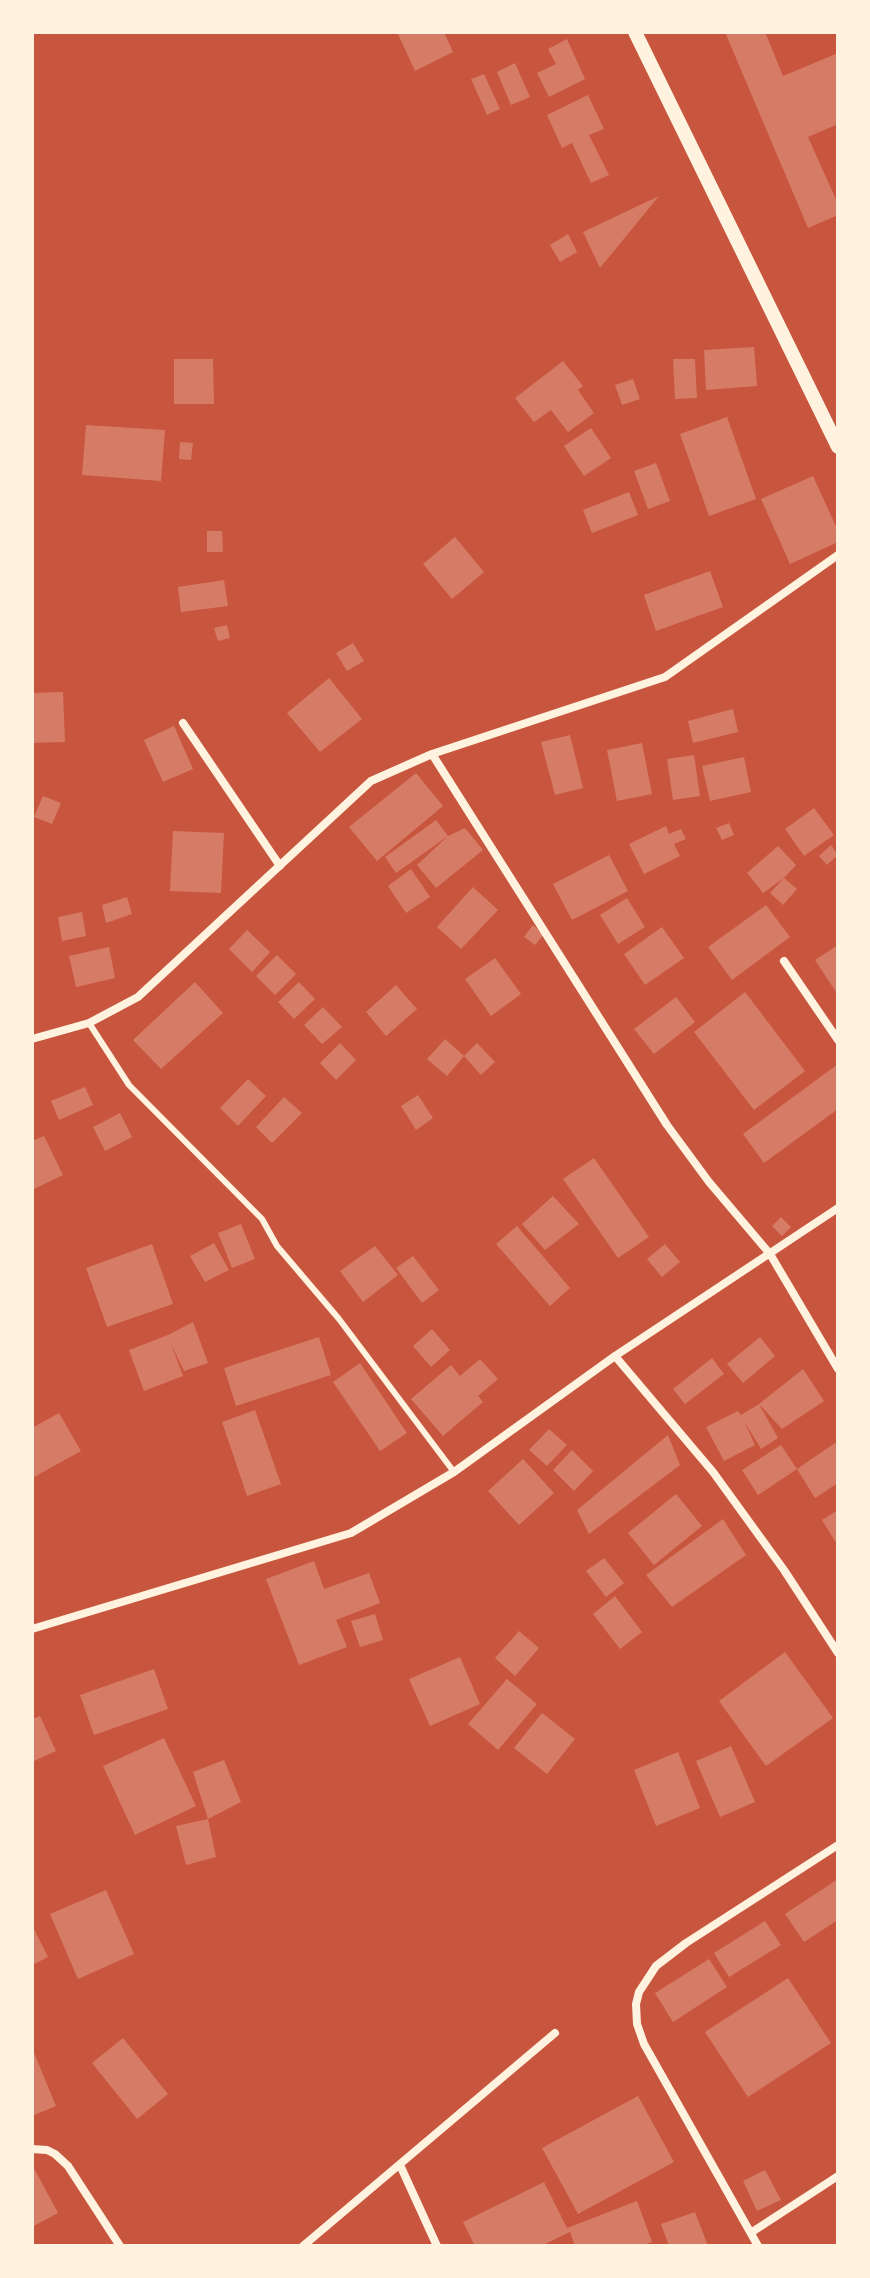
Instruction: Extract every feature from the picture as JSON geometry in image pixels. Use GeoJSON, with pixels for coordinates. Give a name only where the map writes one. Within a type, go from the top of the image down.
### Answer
{"type":"FeatureCollection","features":[{"type":"Feature","properties":{"kind":"street"},"geometry":{"type":"LineString","coordinates":[[635,32],[838,447]]}},
{"type":"Feature","properties":{"kind":"street"},"geometry":{"type":"LineString","coordinates":[[32,1039],[89,1023],[138,997],[371,781],[432,754],[665,677],[838,555]]}},
{"type":"Feature","properties":{"kind":"street"},"geometry":{"type":"LineString","coordinates":[[183,723],[280,866]]}},
{"type":"Feature","properties":{"kind":"street"},"geometry":{"type":"LineString","coordinates":[[432,754],[667,1125],[709,1182],[770,1254],[838,1369]]}},
{"type":"Feature","properties":{"kind":"street"},"geometry":{"type":"LineString","coordinates":[[784,961],[838,1040]]}},
{"type":"Feature","properties":{"kind":"street"},"geometry":{"type":"LineString","coordinates":[[32,1629],[351,1533],[454,1472],[615,1356],[838,1208]]}},
{"type":"Feature","properties":{"kind":"street"},"geometry":{"type":"LineString","coordinates":[[615,1356],[713,1472],[784,1570],[838,1653]]}},
{"type":"Feature","properties":{"kind":"street"},"geometry":{"type":"LineString","coordinates":[[758,2246],[644,2044],[637,2024],[636,2004],[639,1992],[656,1966],[676,1950],[838,1845]]}},
{"type":"Feature","properties":{"kind":"street"},"geometry":{"type":"LineString","coordinates":[[303,2246],[555,2033]]}},
{"type":"Feature","properties":{"kind":"street"},"geometry":{"type":"LineString","coordinates":[[32,2149],[47,2150],[68,2166],[120,2246]]}},
{"type":"Feature","properties":{"kind":"street"},"geometry":{"type":"LineString","coordinates":[[400,2165],[437,2246]]}},
{"type":"Feature","properties":{"kind":"street"},"geometry":{"type":"LineString","coordinates":[[752,2232],[838,2176]]}},
{"type":"Feature","properties":{"kind":"lane"},"geometry":{"type":"LineString","coordinates":[[89,1023],[129,1085],[262,1219],[277,1246],[339,1319],[454,1472]]}},
{"type":"Feature","properties":{"kind":"building"},"geometry":{"type":"Polygon","coordinates":[[[397,32],[444,32],[453,52],[415,71],[397,32]]]}},
{"type":"Feature","properties":{"kind":"building"},"geometry":{"type":"Polygon","coordinates":[[[725,32],[765,32],[783,76],[838,53],[838,124],[808,137],[838,204],[838,215],[808,228],[725,32]]]}},
{"type":"Feature","properties":{"kind":"building"},"geometry":{"type":"Polygon","coordinates":[[[567,39],[585,79],[549,97],[537,73],[556,64],[548,49],[567,39]]]}},
{"type":"Feature","properties":{"kind":"building"},"geometry":{"type":"Polygon","coordinates":[[[515,63],[530,97],[511,105],[497,72],[515,63]]]}},
{"type":"Feature","properties":{"kind":"building"},"geometry":{"type":"Polygon","coordinates":[[[484,74],[500,109],[487,115],[471,79],[484,74]]]}},
{"type":"Feature","properties":{"kind":"building"},"geometry":{"type":"Polygon","coordinates":[[[588,95],[604,129],[589,135],[609,175],[591,183],[572,143],[562,148],[547,115],[588,95]]]}},
{"type":"Feature","properties":{"kind":"building"},"geometry":{"type":"Polygon","coordinates":[[[659,196],[600,268],[583,232],[659,196]]]}},
{"type":"Feature","properties":{"kind":"building"},"geometry":{"type":"Polygon","coordinates":[[[568,234],[577,252],[560,262],[550,245],[568,234]]]}},
{"type":"Feature","properties":{"kind":"building"},"geometry":{"type":"Polygon","coordinates":[[[754,347],[757,386],[706,390],[704,350],[754,347]]]}},
{"type":"Feature","properties":{"kind":"building"},"geometry":{"type":"Polygon","coordinates":[[[174,359],[213,359],[214,404],[174,404],[174,359]]]}},
{"type":"Feature","properties":{"kind":"building"},"geometry":{"type":"Polygon","coordinates":[[[673,359],[695,359],[697,398],[675,399],[673,359]]]}},
{"type":"Feature","properties":{"kind":"building"},"geometry":{"type":"Polygon","coordinates":[[[563,361],[583,386],[578,390],[594,413],[568,432],[551,410],[534,422],[515,398],[563,361]]]}},
{"type":"Feature","properties":{"kind":"building"},"geometry":{"type":"Polygon","coordinates":[[[633,379],[640,399],[622,405],[615,385],[633,379]]]}},
{"type":"Feature","properties":{"kind":"building"},"geometry":{"type":"Polygon","coordinates":[[[727,417],[756,499],[709,516],[680,434],[727,417]]]}},
{"type":"Feature","properties":{"kind":"building"},"geometry":{"type":"Polygon","coordinates":[[[86,425],[165,430],[161,481],[82,475],[86,425]]]}},
{"type":"Feature","properties":{"kind":"building"},"geometry":{"type":"Polygon","coordinates":[[[591,428],[611,458],[584,476],[564,446],[591,428]]]}},
{"type":"Feature","properties":{"kind":"building"},"geometry":{"type":"Polygon","coordinates":[[[180,442],[193,443],[191,460],[179,459],[180,442]]]}},
{"type":"Feature","properties":{"kind":"building"},"geometry":{"type":"Polygon","coordinates":[[[656,463],[670,501],[648,509],[634,471],[656,463]]]}},
{"type":"Feature","properties":{"kind":"building"},"geometry":{"type":"Polygon","coordinates":[[[813,476],[838,531],[838,542],[790,564],[761,499],[813,476]]]}},
{"type":"Feature","properties":{"kind":"building"},"geometry":{"type":"Polygon","coordinates":[[[629,492],[638,515],[592,533],[583,510],[629,492]]]}},
{"type":"Feature","properties":{"kind":"building"},"geometry":{"type":"Polygon","coordinates":[[[207,531],[222,531],[223,552],[207,552],[207,531]]]}},
{"type":"Feature","properties":{"kind":"building"},"geometry":{"type":"Polygon","coordinates":[[[455,537],[484,572],[452,599],[423,564],[455,537]]]}},
{"type":"Feature","properties":{"kind":"building"},"geometry":{"type":"Polygon","coordinates":[[[710,571],[723,607],[656,631],[644,595],[710,571]]]}},
{"type":"Feature","properties":{"kind":"building"},"geometry":{"type":"Polygon","coordinates":[[[224,580],[228,606],[181,612],[178,587],[224,580]]]}},
{"type":"Feature","properties":{"kind":"building"},"geometry":{"type":"Polygon","coordinates":[[[227,625],[230,638],[218,641],[214,628],[227,625]]]}},
{"type":"Feature","properties":{"kind":"building"},"geometry":{"type":"Polygon","coordinates":[[[353,643],[364,661],[347,671],[336,653],[353,643]]]}},
{"type":"Feature","properties":{"kind":"building"},"geometry":{"type":"Polygon","coordinates":[[[329,678],[362,719],[320,752],[287,713],[329,678]]]}},
{"type":"Feature","properties":{"kind":"building"},"geometry":{"type":"Polygon","coordinates":[[[63,692],[65,742],[32,743],[32,693],[63,692]]]}},
{"type":"Feature","properties":{"kind":"building"},"geometry":{"type":"Polygon","coordinates":[[[733,709],[738,732],[693,743],[688,721],[733,709]]]}},
{"type":"Feature","properties":{"kind":"building"},"geometry":{"type":"Polygon","coordinates":[[[174,726],[193,769],[163,782],[144,740],[174,726]]]}},
{"type":"Feature","properties":{"kind":"building"},"geometry":{"type":"Polygon","coordinates":[[[570,735],[583,788],[555,795],[541,742],[570,735]]]}},
{"type":"Feature","properties":{"kind":"building"},"geometry":{"type":"Polygon","coordinates":[[[642,743],[652,794],[617,801],[607,750],[642,743]]]}},
{"type":"Feature","properties":{"kind":"building"},"geometry":{"type":"Polygon","coordinates":[[[694,755],[700,796],[673,800],[667,759],[694,755]]]}},
{"type":"Feature","properties":{"kind":"building"},"geometry":{"type":"Polygon","coordinates":[[[744,757],[751,792],[710,801],[702,766],[744,757]]]}},
{"type":"Feature","properties":{"kind":"building"},"geometry":{"type":"Polygon","coordinates":[[[416,773],[443,806],[377,861],[349,827],[416,773]]]}},
{"type":"Feature","properties":{"kind":"building"},"geometry":{"type":"Polygon","coordinates":[[[43,796],[61,803],[52,824],[34,817],[43,796]]]}},
{"type":"Feature","properties":{"kind":"building"},"geometry":{"type":"Polygon","coordinates":[[[814,808],[834,835],[804,856],[785,829],[814,808]]]}},
{"type":"Feature","properties":{"kind":"building"},"geometry":{"type":"Polygon","coordinates":[[[436,820],[448,836],[396,873],[385,857],[436,820]]]}},
{"type":"Feature","properties":{"kind":"building"},"geometry":{"type":"Polygon","coordinates":[[[729,823],[734,835],[722,840],[716,828],[729,823]]]}},
{"type":"Feature","properties":{"kind":"building"},"geometry":{"type":"Polygon","coordinates":[[[666,826],[669,834],[681,829],[686,839],[674,844],[680,856],[644,874],[629,844],[666,826]]]}},
{"type":"Feature","properties":{"kind":"building"},"geometry":{"type":"Polygon","coordinates":[[[465,828],[483,850],[436,888],[417,865],[448,836],[465,828]]]}},
{"type":"Feature","properties":{"kind":"building"},"geometry":{"type":"Polygon","coordinates":[[[173,831],[224,833],[221,893],[170,891],[173,831]]]}},
{"type":"Feature","properties":{"kind":"building"},"geometry":{"type":"Polygon","coordinates":[[[831,845],[838,855],[827,865],[819,856],[831,845]]]}},
{"type":"Feature","properties":{"kind":"building"},"geometry":{"type":"Polygon","coordinates":[[[778,846],[796,865],[763,893],[747,873],[778,846]]]}},
{"type":"Feature","properties":{"kind":"building"},"geometry":{"type":"Polygon","coordinates":[[[609,855],[628,891],[572,920],[553,884],[609,855]]]}},
{"type":"Feature","properties":{"kind":"building"},"geometry":{"type":"Polygon","coordinates":[[[411,869],[430,897],[406,913],[388,886],[411,869]]]}},
{"type":"Feature","properties":{"kind":"building"},"geometry":{"type":"Polygon","coordinates":[[[784,878],[797,889],[783,905],[770,893],[784,878]]]}},
{"type":"Feature","properties":{"kind":"building"},"geometry":{"type":"Polygon","coordinates":[[[473,887],[498,910],[461,949],[437,927],[473,887]]]}},
{"type":"Feature","properties":{"kind":"building"},"geometry":{"type":"Polygon","coordinates":[[[127,897],[132,914],[106,923],[102,905],[127,897]]]}},
{"type":"Feature","properties":{"kind":"building"},"geometry":{"type":"Polygon","coordinates":[[[627,898],[645,927],[618,944],[600,915],[627,898]]]}},
{"type":"Feature","properties":{"kind":"building"},"geometry":{"type":"Polygon","coordinates":[[[766,905],[790,937],[732,980],[708,947],[766,905]]]}},
{"type":"Feature","properties":{"kind":"building"},"geometry":{"type":"Polygon","coordinates":[[[82,912],[86,936],[62,941],[58,917],[82,912]]]}},
{"type":"Feature","properties":{"kind":"building"},"geometry":{"type":"Polygon","coordinates":[[[533,925],[544,934],[535,945],[524,937],[533,925]]]}},
{"type":"Feature","properties":{"kind":"building"},"geometry":{"type":"Polygon","coordinates":[[[662,927],[684,958],[645,985],[624,954],[662,927]]]}},
{"type":"Feature","properties":{"kind":"building"},"geometry":{"type":"Polygon","coordinates":[[[247,930],[270,952],[252,972],[229,949],[247,930]]]}},
{"type":"Feature","properties":{"kind":"building"},"geometry":{"type":"Polygon","coordinates":[[[838,945],[838,995],[815,960],[838,945]]]}},
{"type":"Feature","properties":{"kind":"building"},"geometry":{"type":"Polygon","coordinates":[[[109,947],[115,978],[76,987],[69,956],[109,947]]]}},
{"type":"Feature","properties":{"kind":"building"},"geometry":{"type":"Polygon","coordinates":[[[277,955],[296,974],[275,995],[256,976],[277,955]]]}},
{"type":"Feature","properties":{"kind":"building"},"geometry":{"type":"Polygon","coordinates":[[[495,958],[521,994],[491,1016],[465,979],[495,958]]]}},
{"type":"Feature","properties":{"kind":"building"},"geometry":{"type":"Polygon","coordinates":[[[195,982],[223,1013],[161,1069],[133,1040],[195,982]]]}},
{"type":"Feature","properties":{"kind":"building"},"geometry":{"type":"Polygon","coordinates":[[[299,982],[315,999],[294,1019],[278,1002],[299,982]]]}},
{"type":"Feature","properties":{"kind":"building"},"geometry":{"type":"Polygon","coordinates":[[[396,985],[417,1009],[386,1036],[366,1012],[396,985]]]}},
{"type":"Feature","properties":{"kind":"building"},"geometry":{"type":"Polygon","coordinates":[[[745,992],[805,1071],[754,1110],[694,1032],[745,992]]]}},
{"type":"Feature","properties":{"kind":"building"},"geometry":{"type":"Polygon","coordinates":[[[676,997],[695,1022],[654,1054],[634,1029],[676,997]]]}},
{"type":"Feature","properties":{"kind":"building"},"geometry":{"type":"Polygon","coordinates":[[[323,1007],[342,1027],[322,1044],[304,1025],[323,1007]]]}},
{"type":"Feature","properties":{"kind":"building"},"geometry":{"type":"Polygon","coordinates":[[[445,1039],[464,1056],[447,1076],[427,1059],[445,1039]]]}},
{"type":"Feature","properties":{"kind":"building"},"geometry":{"type":"Polygon","coordinates":[[[340,1043],[356,1060],[336,1080],[320,1063],[340,1043]]]}},
{"type":"Feature","properties":{"kind":"building"},"geometry":{"type":"Polygon","coordinates":[[[477,1043],[495,1062],[481,1075],[464,1056],[477,1043]]]}},
{"type":"Feature","properties":{"kind":"building"},"geometry":{"type":"Polygon","coordinates":[[[838,1064],[838,1109],[764,1163],[743,1134],[838,1064]]]}},
{"type":"Feature","properties":{"kind":"building"},"geometry":{"type":"Polygon","coordinates":[[[248,1079],[266,1096],[238,1126],[220,1108],[248,1079]]]}},
{"type":"Feature","properties":{"kind":"building"},"geometry":{"type":"Polygon","coordinates":[[[85,1087],[93,1105],[59,1120],[51,1101],[85,1087]]]}},
{"type":"Feature","properties":{"kind":"building"},"geometry":{"type":"Polygon","coordinates":[[[418,1095],[433,1118],[416,1130],[401,1106],[418,1095]]]}},
{"type":"Feature","properties":{"kind":"building"},"geometry":{"type":"Polygon","coordinates":[[[284,1097],[302,1113],[272,1143],[256,1127],[284,1097]]]}},
{"type":"Feature","properties":{"kind":"building"},"geometry":{"type":"Polygon","coordinates":[[[120,1113],[132,1137],[105,1151],[93,1127],[120,1113]]]}},
{"type":"Feature","properties":{"kind":"building"},"geometry":{"type":"Polygon","coordinates":[[[44,1136],[63,1175],[32,1190],[32,1141],[44,1136]]]}},
{"type":"Feature","properties":{"kind":"building"},"geometry":{"type":"Polygon","coordinates":[[[594,1158],[649,1237],[618,1258],[563,1179],[594,1158]]]}},
{"type":"Feature","properties":{"kind":"building"},"geometry":{"type":"Polygon","coordinates":[[[553,1196],[579,1224],[545,1250],[522,1224],[553,1196]]]}},
{"type":"Feature","properties":{"kind":"building"},"geometry":{"type":"Polygon","coordinates":[[[781,1217],[791,1227],[782,1236],[772,1226],[781,1217]]]}},
{"type":"Feature","properties":{"kind":"building"},"geometry":{"type":"Polygon","coordinates":[[[241,1224],[255,1259],[232,1268],[218,1233],[241,1224]]]}},
{"type":"Feature","properties":{"kind":"building"},"geometry":{"type":"Polygon","coordinates":[[[517,1226],[570,1288],[550,1306],[496,1244],[517,1226]]]}},
{"type":"Feature","properties":{"kind":"building"},"geometry":{"type":"Polygon","coordinates":[[[214,1243],[229,1270],[205,1282],[190,1256],[214,1243]]]}},
{"type":"Feature","properties":{"kind":"building"},"geometry":{"type":"Polygon","coordinates":[[[152,1244],[173,1304],[107,1327],[86,1268],[152,1244]]]}},
{"type":"Feature","properties":{"kind":"building"},"geometry":{"type":"Polygon","coordinates":[[[665,1244],[680,1262],[662,1277],[647,1259],[665,1244]]]}},
{"type":"Feature","properties":{"kind":"building"},"geometry":{"type":"Polygon","coordinates":[[[375,1246],[398,1275],[363,1302],[340,1271],[375,1246]]]}},
{"type":"Feature","properties":{"kind":"building"},"geometry":{"type":"Polygon","coordinates":[[[413,1256],[439,1290],[422,1303],[396,1268],[413,1256]]]}},
{"type":"Feature","properties":{"kind":"building"},"geometry":{"type":"Polygon","coordinates":[[[193,1322],[208,1363],[184,1371],[171,1344],[183,1376],[144,1391],[129,1350],[193,1322]]]}},
{"type":"Feature","properties":{"kind":"building"},"geometry":{"type":"Polygon","coordinates":[[[432,1329],[450,1350],[431,1367],[413,1346],[432,1329]]]}},
{"type":"Feature","properties":{"kind":"building"},"geometry":{"type":"Polygon","coordinates":[[[319,1337],[331,1375],[236,1406],[224,1368],[319,1337]]]}},
{"type":"Feature","properties":{"kind":"building"},"geometry":{"type":"Polygon","coordinates":[[[760,1337],[775,1356],[743,1383],[727,1364],[760,1337]]]}},
{"type":"Feature","properties":{"kind":"building"},"geometry":{"type":"Polygon","coordinates":[[[712,1358],[724,1374],[685,1404],[673,1389],[712,1358]]]}},
{"type":"Feature","properties":{"kind":"building"},"geometry":{"type":"Polygon","coordinates":[[[480,1359],[498,1379],[478,1396],[483,1402],[443,1436],[411,1399],[451,1365],[460,1376],[480,1359]]]}},
{"type":"Feature","properties":{"kind":"building"},"geometry":{"type":"Polygon","coordinates":[[[360,1363],[407,1433],[380,1451],[333,1382],[360,1363]]]}},
{"type":"Feature","properties":{"kind":"building"},"geometry":{"type":"Polygon","coordinates":[[[803,1369],[824,1401],[782,1429],[759,1404],[803,1369]]]}},
{"type":"Feature","properties":{"kind":"building"},"geometry":{"type":"Polygon","coordinates":[[[759,1404],[778,1438],[761,1449],[744,1421],[755,1445],[724,1461],[706,1427],[738,1411],[741,1415],[759,1404]]]}},
{"type":"Feature","properties":{"kind":"building"},"geometry":{"type":"Polygon","coordinates":[[[255,1410],[281,1484],[247,1496],[222,1422],[255,1410]]]}},
{"type":"Feature","properties":{"kind":"building"},"geometry":{"type":"Polygon","coordinates":[[[59,1413],[81,1451],[34,1477],[32,1428],[59,1413]]]}},
{"type":"Feature","properties":{"kind":"building"},"geometry":{"type":"Polygon","coordinates":[[[549,1429],[567,1445],[547,1466],[529,1450],[549,1429]]]}},
{"type":"Feature","properties":{"kind":"building"},"geometry":{"type":"Polygon","coordinates":[[[668,1435],[680,1465],[589,1534],[577,1510],[668,1435]]]}},
{"type":"Feature","properties":{"kind":"building"},"geometry":{"type":"Polygon","coordinates":[[[838,1441],[838,1483],[815,1498],[797,1469],[838,1441]]]}},
{"type":"Feature","properties":{"kind":"building"},"geometry":{"type":"Polygon","coordinates":[[[781,1445],[797,1469],[758,1495],[742,1470],[781,1445]]]}},
{"type":"Feature","properties":{"kind":"building"},"geometry":{"type":"Polygon","coordinates":[[[572,1450],[593,1471],[574,1491],[553,1470],[572,1450]]]}},
{"type":"Feature","properties":{"kind":"building"},"geometry":{"type":"Polygon","coordinates":[[[523,1459],[554,1493],[519,1525],[488,1491],[523,1459]]]}},
{"type":"Feature","properties":{"kind":"building"},"geometry":{"type":"Polygon","coordinates":[[[676,1494],[702,1526],[654,1565],[628,1533],[676,1494]]]}},
{"type":"Feature","properties":{"kind":"building"},"geometry":{"type":"Polygon","coordinates":[[[838,1510],[838,1546],[822,1520],[838,1510]]]}},
{"type":"Feature","properties":{"kind":"building"},"geometry":{"type":"Polygon","coordinates":[[[723,1519],[746,1555],[672,1607],[646,1575],[723,1519]]]}},
{"type":"Feature","properties":{"kind":"building"},"geometry":{"type":"Polygon","coordinates":[[[604,1558],[624,1583],[606,1597],[586,1571],[604,1558]]]}},
{"type":"Feature","properties":{"kind":"building"},"geometry":{"type":"Polygon","coordinates":[[[314,1561],[324,1589],[369,1573],[380,1603],[336,1620],[347,1647],[299,1665],[266,1579],[314,1561]]]}},
{"type":"Feature","properties":{"kind":"building"},"geometry":{"type":"Polygon","coordinates":[[[615,1596],[642,1632],[620,1649],[593,1614],[615,1596]]]}},
{"type":"Feature","properties":{"kind":"building"},"geometry":{"type":"Polygon","coordinates":[[[375,1614],[383,1640],[360,1647],[351,1621],[375,1614]]]}},
{"type":"Feature","properties":{"kind":"building"},"geometry":{"type":"Polygon","coordinates":[[[519,1631],[539,1648],[515,1676],[495,1658],[519,1631]]]}},
{"type":"Feature","properties":{"kind":"building"},"geometry":{"type":"Polygon","coordinates":[[[785,1652],[833,1718],[766,1766],[719,1701],[785,1652]]]}},
{"type":"Feature","properties":{"kind":"building"},"geometry":{"type":"Polygon","coordinates":[[[460,1657],[480,1704],[430,1726],[409,1679],[460,1657]]]}},
{"type":"Feature","properties":{"kind":"building"},"geometry":{"type":"Polygon","coordinates":[[[154,1669],[168,1709],[94,1735],[80,1695],[154,1669]]]}},
{"type":"Feature","properties":{"kind":"building"},"geometry":{"type":"Polygon","coordinates":[[[507,1679],[537,1704],[498,1750],[468,1724],[507,1679]]]}},
{"type":"Feature","properties":{"kind":"building"},"geometry":{"type":"Polygon","coordinates":[[[542,1713],[575,1739],[547,1774],[514,1748],[542,1713]]]}},
{"type":"Feature","properties":{"kind":"building"},"geometry":{"type":"Polygon","coordinates":[[[40,1716],[56,1751],[32,1762],[32,1719],[40,1716]]]}},
{"type":"Feature","properties":{"kind":"building"},"geometry":{"type":"Polygon","coordinates":[[[164,1738],[196,1806],[135,1835],[103,1766],[164,1738]]]}},
{"type":"Feature","properties":{"kind":"building"},"geometry":{"type":"Polygon","coordinates":[[[731,1746],[755,1802],[720,1817],[696,1761],[731,1746]]]}},
{"type":"Feature","properties":{"kind":"building"},"geometry":{"type":"Polygon","coordinates":[[[678,1752],[700,1808],[656,1826],[634,1770],[678,1752]]]}},
{"type":"Feature","properties":{"kind":"building"},"geometry":{"type":"Polygon","coordinates":[[[224,1760],[241,1802],[208,1819],[193,1772],[224,1760]]]}},
{"type":"Feature","properties":{"kind":"building"},"geometry":{"type":"Polygon","coordinates":[[[208,1819],[216,1857],[186,1865],[176,1826],[208,1819]]]}},
{"type":"Feature","properties":{"kind":"building"},"geometry":{"type":"Polygon","coordinates":[[[838,1879],[838,1920],[804,1942],[785,1914],[838,1879]]]}},
{"type":"Feature","properties":{"kind":"building"},"geometry":{"type":"Polygon","coordinates":[[[106,1890],[134,1954],[78,1979],[50,1914],[106,1890]]]}},
{"type":"Feature","properties":{"kind":"building"},"geometry":{"type":"Polygon","coordinates":[[[765,1921],[781,1945],[729,1977],[714,1953],[765,1921]]]}},
{"type":"Feature","properties":{"kind":"building"},"geometry":{"type":"Polygon","coordinates":[[[32,1925],[48,1957],[32,1965],[32,1925]]]}},
{"type":"Feature","properties":{"kind":"building"},"geometry":{"type":"Polygon","coordinates":[[[709,1959],[727,1987],[673,2022],[655,1993],[709,1959]]]}},
{"type":"Feature","properties":{"kind":"building"},"geometry":{"type":"Polygon","coordinates":[[[788,1978],[831,2043],[748,2097],[705,2032],[788,1978]]]}},
{"type":"Feature","properties":{"kind":"building"},"geometry":{"type":"Polygon","coordinates":[[[123,2038],[168,2094],[137,2119],[92,2063],[123,2038]]]}},
{"type":"Feature","properties":{"kind":"building"},"geometry":{"type":"Polygon","coordinates":[[[32,2048],[56,2106],[32,2116],[32,2048]]]}},
{"type":"Feature","properties":{"kind":"building"},"geometry":{"type":"Polygon","coordinates":[[[638,2096],[674,2162],[578,2214],[542,2148],[638,2096]]]}},
{"type":"Feature","properties":{"kind":"building"},"geometry":{"type":"Polygon","coordinates":[[[35,2170],[58,2213],[32,2227],[32,2171],[35,2170]]]}},
{"type":"Feature","properties":{"kind":"building"},"geometry":{"type":"Polygon","coordinates":[[[765,2170],[781,2200],[757,2211],[743,2181],[765,2170]]]}},
{"type":"Feature","properties":{"kind":"building"},"geometry":{"type":"Polygon","coordinates":[[[544,2182],[567,2228],[637,2201],[652,2242],[642,2246],[575,2246],[570,2232],[541,2246],[475,2246],[463,2222],[544,2182]]]}},
{"type":"Feature","properties":{"kind":"building"},"geometry":{"type":"Polygon","coordinates":[[[695,2212],[708,2246],[669,2246],[661,2224],[695,2212]]]}}]}
